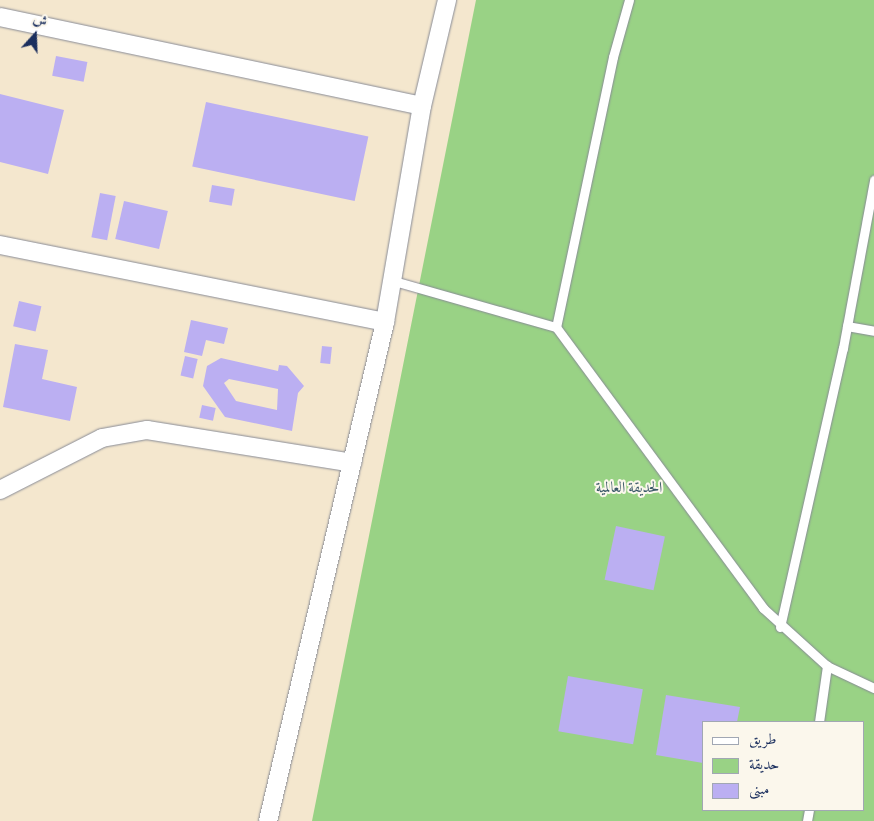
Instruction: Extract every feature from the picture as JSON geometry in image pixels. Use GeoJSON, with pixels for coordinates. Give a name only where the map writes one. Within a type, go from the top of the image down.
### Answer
{"type":"FeatureCollection","features":[{"type":"Feature","properties":{"kind":"street"},"geometry":{"type":"LineString","coordinates":[[268,821],[394,281],[422,106],[447,0]]}},
{"type":"Feature","properties":{"kind":"street"},"geometry":{"type":"LineString","coordinates":[[0,17],[422,106]]}},
{"type":"Feature","properties":{"kind":"street"},"geometry":{"type":"LineString","coordinates":[[0,245],[385,322]]}},
{"type":"Feature","properties":{"kind":"street"},"geometry":{"type":"LineString","coordinates":[[0,490],[102,438],[147,430],[352,463]]}},
{"type":"Feature","properties":{"kind":"lane"},"geometry":{"type":"LineString","coordinates":[[556,327],[613,57],[630,0]]}},
{"type":"Feature","properties":{"kind":"lane"},"geometry":{"type":"LineString","coordinates":[[780,627],[847,326],[874,180]]}},
{"type":"Feature","properties":{"kind":"lane"},"geometry":{"type":"LineString","coordinates":[[394,281],[556,327],[780,627],[827,666],[874,688]]}},
{"type":"Feature","properties":{"kind":"lane"},"geometry":{"type":"LineString","coordinates":[[847,326],[874,331]]}},
{"type":"Feature","properties":{"kind":"lane"},"geometry":{"type":"LineString","coordinates":[[819,721],[827,666]]}},
{"type":"Feature","properties":{"kind":"green space","name":"الحديقة العالمية"},"geometry":{"type":"Polygon","coordinates":[[[476,0],[874,0],[874,821],[312,821],[476,0]]]}},
{"type":"Feature","properties":{"kind":"building"},"geometry":{"type":"Polygon","coordinates":[[[56,56],[87,62],[84,82],[52,76],[56,56]]]}},
{"type":"Feature","properties":{"kind":"building"},"geometry":{"type":"Polygon","coordinates":[[[0,94],[64,110],[48,174],[0,162],[0,94]]]}},
{"type":"Feature","properties":{"kind":"building"},"geometry":{"type":"Polygon","coordinates":[[[206,102],[368,137],[355,201],[192,167],[206,102]]]}},
{"type":"Feature","properties":{"kind":"building"},"geometry":{"type":"Polygon","coordinates":[[[212,185],[235,189],[232,206],[209,202],[212,185]]]}},
{"type":"Feature","properties":{"kind":"building"},"geometry":{"type":"Polygon","coordinates":[[[100,193],[116,196],[107,240],[91,237],[100,193]]]}},
{"type":"Feature","properties":{"kind":"building"},"geometry":{"type":"Polygon","coordinates":[[[124,201],[168,211],[159,249],[115,239],[124,201]]]}},
{"type":"Feature","properties":{"kind":"building"},"geometry":{"type":"Polygon","coordinates":[[[19,301],[41,306],[36,332],[13,326],[19,301]]]}},
{"type":"Feature","properties":{"kind":"building"},"geometry":{"type":"Polygon","coordinates":[[[191,320],[228,328],[224,344],[206,340],[202,356],[184,352],[191,320]]]}},
{"type":"Feature","properties":{"kind":"building"},"geometry":{"type":"Polygon","coordinates":[[[15,344],[48,350],[42,379],[77,387],[70,421],[3,407],[15,344]]]}},
{"type":"Feature","properties":{"kind":"building"},"geometry":{"type":"Polygon","coordinates":[[[322,346],[332,347],[330,364],[320,363],[322,346]]]}},
{"type":"Feature","properties":{"kind":"building"},"geometry":{"type":"Polygon","coordinates":[[[185,356],[198,359],[193,378],[181,375],[185,356]]]}},
{"type":"Feature","properties":{"kind":"building"},"geometry":{"type":"Polygon","coordinates":[[[221,358],[278,371],[279,365],[287,366],[304,386],[298,393],[292,431],[225,417],[203,386],[207,366],[221,358]],[[229,379],[224,383],[236,401],[277,410],[278,389],[229,379]]]}},
{"type":"Feature","properties":{"kind":"building"},"geometry":{"type":"Polygon","coordinates":[[[202,405],[216,408],[213,421],[199,418],[202,405]]]}},
{"type":"Feature","properties":{"kind":"building"},"geometry":{"type":"Polygon","coordinates":[[[616,526],[665,536],[653,590],[605,580],[616,526]]]}},
{"type":"Feature","properties":{"kind":"building"},"geometry":{"type":"Polygon","coordinates":[[[568,676],[643,689],[633,744],[558,731],[568,676]]]}},
{"type":"Feature","properties":{"kind":"building"},"geometry":{"type":"Polygon","coordinates":[[[666,695],[740,707],[737,721],[702,721],[702,763],[656,755],[666,695]]]}}]}
